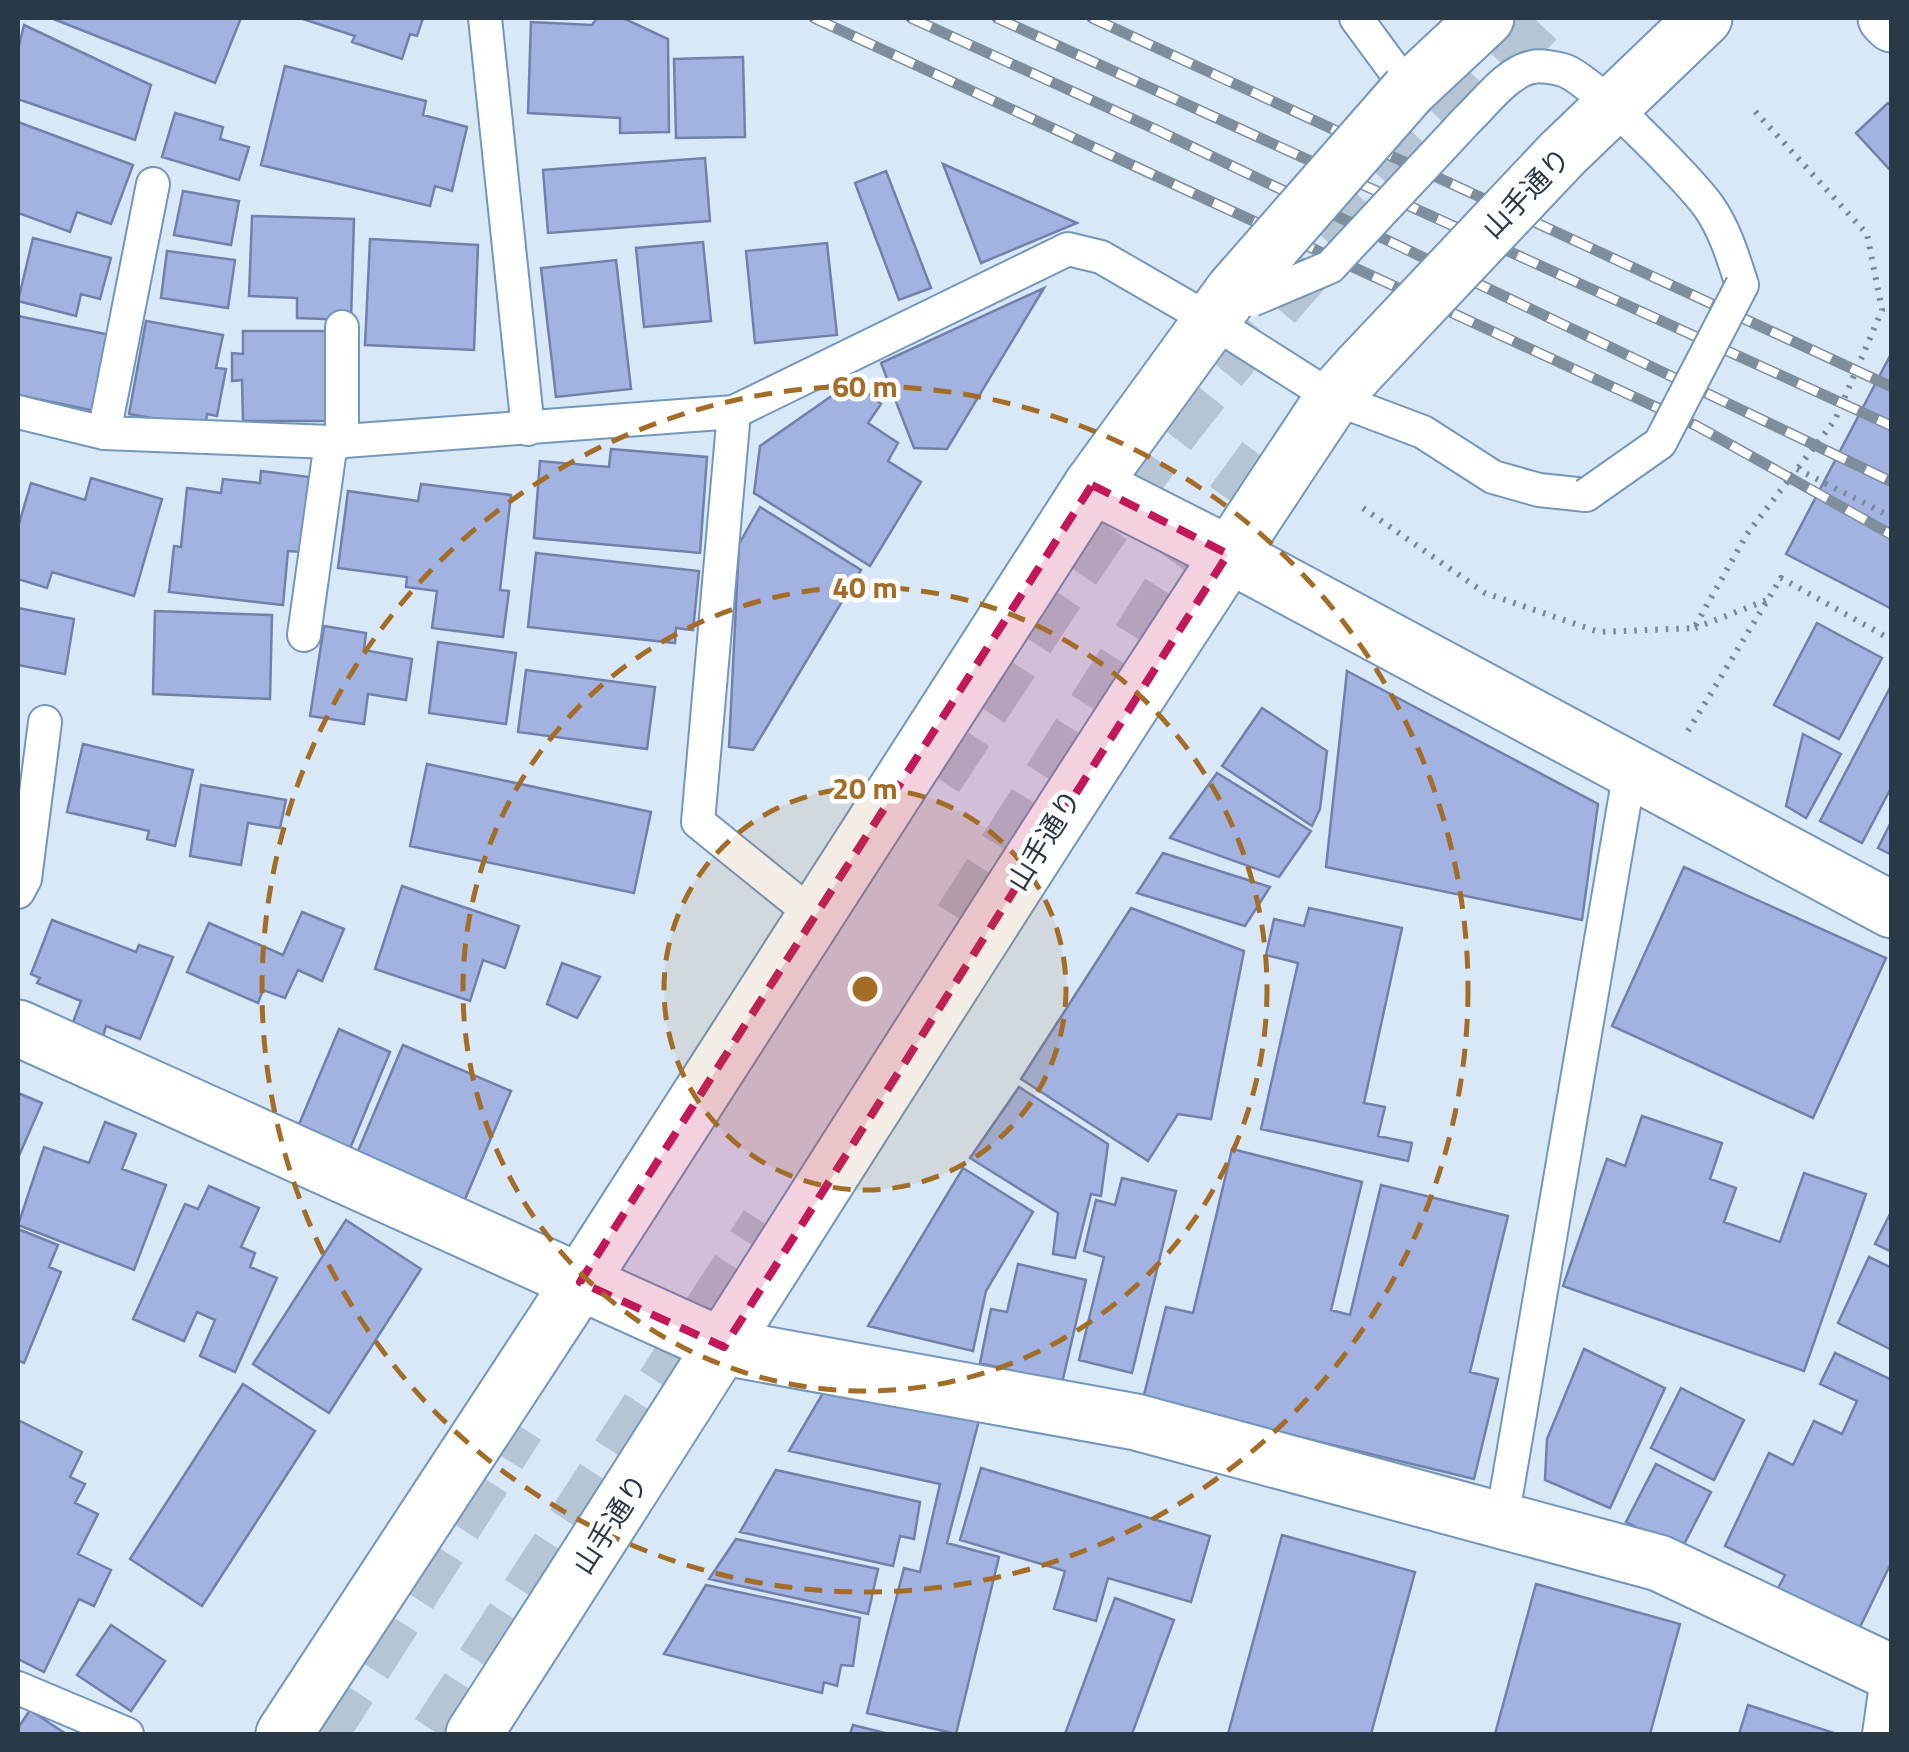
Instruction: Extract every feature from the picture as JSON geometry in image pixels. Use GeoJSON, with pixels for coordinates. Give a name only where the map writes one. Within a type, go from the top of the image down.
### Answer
{"type":"FeatureCollection","features":[{"type":"Feature","properties":{"kind":"main road"},"geometry":{"type":"LineString","coordinates":[[284,1734],[580,1282],[1092,485],[1232,304],[1409,90],[1486,18]]}},
{"type":"Feature","properties":{"kind":"main road","name":"山手通り"},"geometry":{"type":"LineString","coordinates":[[474,1734],[1228,554],[1346,383],[1562,154],[1704,18]]}},
{"type":"Feature","properties":{"kind":"main road"},"geometry":{"type":"LineString","coordinates":[[1886,18],[1892,24]]}},
{"type":"Feature","properties":{"kind":"main road"},"geometry":{"type":"LineString","coordinates":[[1092,485],[1892,910]]}},
{"type":"Feature","properties":{"kind":"main road"},"geometry":{"type":"LineString","coordinates":[[18,1028],[724,1347],[1136,1422],[1659,1563],[1890,1669]]}},
{"type":"Feature","properties":{"kind":"lane"},"geometry":{"type":"LineString","coordinates":[[485,18],[528,429]]}},
{"type":"Feature","properties":{"kind":"lane"},"geometry":{"type":"LineString","coordinates":[[1356,18],[1409,90]]}},
{"type":"Feature","properties":{"kind":"lane"},"geometry":{"type":"LineString","coordinates":[[18,412],[104,433],[337,442],[734,412],[1068,249],[1232,304],[1346,383],[1494,477],[1539,490],[1586,496],[1660,443],[1742,284],[1730,246],[1710,208],[1688,180],[1613,108],[1566,70],[1532,66],[1509,80],[1468,120],[1330,268],[1232,304]]}},
{"type":"Feature","properties":{"kind":"lane"},"geometry":{"type":"LineString","coordinates":[[104,433],[153,184]]}},
{"type":"Feature","properties":{"kind":"lane"},"geometry":{"type":"LineString","coordinates":[[304,635],[337,442],[342,327]]}},
{"type":"Feature","properties":{"kind":"lane"},"geometry":{"type":"LineString","coordinates":[[734,412],[698,822],[814,915]]}},
{"type":"Feature","properties":{"kind":"lane"},"geometry":{"type":"LineString","coordinates":[[18,892],[25,879],[45,722]]}},
{"type":"Feature","properties":{"kind":"lane"},"geometry":{"type":"LineString","coordinates":[[1502,1520],[1630,770]]}},
{"type":"Feature","properties":{"kind":"lane"},"geometry":{"type":"LineString","coordinates":[[1879,1734],[1890,1669]]}},
{"type":"Feature","properties":{"kind":"lane"},"geometry":{"type":"LineString","coordinates":[[18,1688],[127,1734]]}},
{"type":"Feature","properties":{"kind":"path"},"geometry":{"type":"LineString","coordinates":[[1797,469],[1892,517]]}},
{"type":"Feature","properties":{"kind":"path"},"geometry":{"type":"LineString","coordinates":[[1630,770],[1684,739],[1780,578],[1892,640]]}},
{"type":"Feature","properties":{"kind":"path"},"geometry":{"type":"LineString","coordinates":[[1694,628],[1767,600]]}},
{"type":"Feature","properties":{"kind":"highlighted area"},"geometry":{"type":"Polygon","coordinates":[[[1092,485],[1228,554],[724,1347],[580,1282],[1092,485]]]}},
{"type":"Feature","properties":{"kind":"building"},"geometry":{"type":"Polygon","coordinates":[[[51,18],[241,18],[215,83],[51,18]]]}},
{"type":"Feature","properties":{"kind":"building"},"geometry":{"type":"Polygon","coordinates":[[[300,18],[423,18],[417,36],[410,34],[402,59],[352,42],[355,36],[300,18]]]}},
{"type":"Feature","properties":{"kind":"building"},"geometry":{"type":"Polygon","coordinates":[[[597,18],[623,18],[668,39],[669,132],[620,133],[620,118],[528,113],[531,22],[592,25],[597,18]]]}},
{"type":"Feature","properties":{"kind":"building"},"geometry":{"type":"Polygon","coordinates":[[[24,25],[151,85],[135,140],[18,99],[18,50],[24,25]]]}},
{"type":"Feature","properties":{"kind":"building"},"geometry":{"type":"Polygon","coordinates":[[[743,57],[745,137],[676,138],[674,59],[743,57]]]}},
{"type":"Feature","properties":{"kind":"building"},"geometry":{"type":"Polygon","coordinates":[[[285,66],[426,101],[423,115],[467,127],[452,191],[435,186],[430,206],[261,165],[285,66]]]}},
{"type":"Feature","properties":{"kind":"building"},"geometry":{"type":"Polygon","coordinates":[[[1888,103],[1892,106],[1892,172],[1856,133],[1888,103]]]}},
{"type":"Feature","properties":{"kind":"building"},"geometry":{"type":"Polygon","coordinates":[[[175,113],[223,127],[220,139],[249,147],[239,180],[162,157],[175,113]]]}},
{"type":"Feature","properties":{"kind":"building"},"geometry":{"type":"Polygon","coordinates":[[[18,122],[133,165],[111,224],[77,212],[70,232],[18,213],[18,122]]]}},
{"type":"Feature","properties":{"kind":"building"},"geometry":{"type":"Polygon","coordinates":[[[705,158],[710,221],[548,233],[543,170],[705,158]]]}},
{"type":"Feature","properties":{"kind":"building"},"geometry":{"type":"Polygon","coordinates":[[[943,164],[1077,223],[981,263],[943,164]]]}},
{"type":"Feature","properties":{"kind":"building"},"geometry":{"type":"Polygon","coordinates":[[[886,171],[931,288],[899,300],[855,183],[886,171]]]}},
{"type":"Feature","properties":{"kind":"building"},"geometry":{"type":"Polygon","coordinates":[[[183,191],[239,201],[231,245],[174,235],[183,191]]]}},
{"type":"Feature","properties":{"kind":"building"},"geometry":{"type":"Polygon","coordinates":[[[252,216],[354,219],[351,320],[297,318],[297,298],[249,296],[252,216]]]}},
{"type":"Feature","properties":{"kind":"building"},"geometry":{"type":"Polygon","coordinates":[[[33,238],[111,258],[100,299],[81,294],[76,316],[18,301],[33,238]]]}},
{"type":"Feature","properties":{"kind":"building"},"geometry":{"type":"Polygon","coordinates":[[[370,239],[478,245],[474,350],[365,345],[370,239]]]}},
{"type":"Feature","properties":{"kind":"building"},"geometry":{"type":"Polygon","coordinates":[[[703,242],[711,321],[644,327],[636,248],[703,242]]]}},
{"type":"Feature","properties":{"kind":"building"},"geometry":{"type":"Polygon","coordinates":[[[827,243],[837,335],[755,343],[746,251],[827,243]]]}},
{"type":"Feature","properties":{"kind":"building"},"geometry":{"type":"Polygon","coordinates":[[[167,251],[235,260],[228,308],[161,298],[167,251]]]}},
{"type":"Feature","properties":{"kind":"building"},"geometry":{"type":"Polygon","coordinates":[[[616,260],[631,389],[556,397],[541,268],[616,260]]]}},
{"type":"Feature","properties":{"kind":"building"},"geometry":{"type":"Polygon","coordinates":[[[1044,288],[947,449],[914,448],[881,363],[1044,288]]]}},
{"type":"Feature","properties":{"kind":"building"},"geometry":{"type":"Polygon","coordinates":[[[18,316],[110,335],[95,411],[18,395],[18,316]]]}},
{"type":"Feature","properties":{"kind":"building"},"geometry":{"type":"Polygon","coordinates":[[[146,321],[223,335],[216,368],[226,369],[217,416],[207,414],[205,428],[129,414],[146,321]]]}},
{"type":"Feature","properties":{"kind":"building"},"geometry":{"type":"Polygon","coordinates":[[[243,331],[328,331],[328,421],[243,421],[242,380],[232,381],[232,353],[243,354],[243,331]]]}},
{"type":"Feature","properties":{"kind":"building"},"geometry":{"type":"Polygon","coordinates":[[[1892,352],[1892,609],[1786,554],[1892,352]]]}},
{"type":"Feature","properties":{"kind":"building"},"geometry":{"type":"Polygon","coordinates":[[[853,381],[881,404],[868,423],[898,443],[888,461],[921,482],[870,566],[754,493],[760,446],[853,381]]]}},
{"type":"Feature","properties":{"kind":"building"},"geometry":{"type":"Polygon","coordinates":[[[611,449],[707,457],[700,553],[534,538],[540,461],[609,467],[611,449]]]}},
{"type":"Feature","properties":{"kind":"building"},"geometry":{"type":"Polygon","coordinates":[[[261,471],[309,477],[301,552],[288,551],[283,605],[169,592],[174,546],[181,547],[187,488],[221,493],[223,479],[260,483],[261,471]]]}},
{"type":"Feature","properties":{"kind":"building"},"geometry":{"type":"Polygon","coordinates":[[[91,478],[162,499],[134,596],[52,572],[47,588],[18,579],[18,527],[31,483],[85,500],[91,478]]]}},
{"type":"Feature","properties":{"kind":"building"},"geometry":{"type":"Polygon","coordinates":[[[421,484],[511,495],[500,590],[509,591],[503,637],[432,628],[437,591],[406,587],[407,577],[338,568],[348,491],[418,501],[421,484]]]}},
{"type":"Feature","properties":{"kind":"building"},"geometry":{"type":"Polygon","coordinates":[[[760,507],[861,570],[753,750],[729,747],[739,544],[760,507]]]}},
{"type":"Feature","properties":{"kind":"building"},"geometry":{"type":"Polygon","coordinates":[[[536,553],[699,571],[693,630],[676,628],[675,643],[528,627],[536,553]]]}},
{"type":"Feature","properties":{"kind":"building"},"geometry":{"type":"Polygon","coordinates":[[[18,608],[74,619],[65,674],[18,665],[18,608]]]}},
{"type":"Feature","properties":{"kind":"building"},"geometry":{"type":"Polygon","coordinates":[[[155,611],[272,615],[270,699],[153,694],[155,611]]]}},
{"type":"Feature","properties":{"kind":"building"},"geometry":{"type":"Polygon","coordinates":[[[1817,623],[1882,658],[1839,739],[1774,705],[1817,623]]]}},
{"type":"Feature","properties":{"kind":"building"},"geometry":{"type":"Polygon","coordinates":[[[324,626],[366,633],[364,650],[412,659],[406,700],[368,694],[364,724],[310,716],[324,626]]]}},
{"type":"Feature","properties":{"kind":"building"},"geometry":{"type":"Polygon","coordinates":[[[438,642],[516,653],[506,724],[429,713],[438,642]]]}},
{"type":"Feature","properties":{"kind":"building"},"geometry":{"type":"Polygon","coordinates":[[[526,670],[655,687],[647,749],[518,732],[526,670]]]}},
{"type":"Feature","properties":{"kind":"building"},"geometry":{"type":"Polygon","coordinates":[[[1347,671],[1598,804],[1582,920],[1326,867],[1347,671]]]}},
{"type":"Feature","properties":{"kind":"building"},"geometry":{"type":"Polygon","coordinates":[[[1892,684],[1892,786],[1862,843],[1820,821],[1892,684]]]}},
{"type":"Feature","properties":{"kind":"building"},"geometry":{"type":"Polygon","coordinates":[[[1262,708],[1327,751],[1320,809],[1312,826],[1222,766],[1262,708]]]}},
{"type":"Feature","properties":{"kind":"building"},"geometry":{"type":"Polygon","coordinates":[[[1803,734],[1841,754],[1806,818],[1786,806],[1803,734]]]}},
{"type":"Feature","properties":{"kind":"building"},"geometry":{"type":"Polygon","coordinates":[[[83,744],[193,770],[175,846],[147,839],[149,831],[67,812],[83,744]]]}},
{"type":"Feature","properties":{"kind":"building"},"geometry":{"type":"Polygon","coordinates":[[[427,764],[651,812],[634,893],[410,846],[427,764]]]}},
{"type":"Feature","properties":{"kind":"building"},"geometry":{"type":"Polygon","coordinates":[[[1217,773],[1311,831],[1279,877],[1170,838],[1217,773]]]}},
{"type":"Feature","properties":{"kind":"building"},"geometry":{"type":"Polygon","coordinates":[[[201,785],[286,800],[280,828],[248,823],[241,865],[190,856],[201,785]]]}},
{"type":"Feature","properties":{"kind":"building"},"geometry":{"type":"Polygon","coordinates":[[[1892,820],[1892,855],[1878,848],[1892,820]]]}},
{"type":"Feature","properties":{"kind":"building"},"geometry":{"type":"Polygon","coordinates":[[[1163,853],[1270,887],[1245,926],[1137,893],[1163,853]]]}},
{"type":"Feature","properties":{"kind":"building"},"geometry":{"type":"Polygon","coordinates":[[[1684,867],[1886,958],[1813,1118],[1612,1026],[1684,867]]]}},
{"type":"Feature","properties":{"kind":"building"},"geometry":{"type":"Polygon","coordinates":[[[402,886],[519,926],[505,968],[483,960],[470,1001],[375,969],[402,886]]]}},
{"type":"Feature","properties":{"kind":"building"},"geometry":{"type":"Polygon","coordinates":[[[1131,908],[1244,951],[1211,1119],[1178,1114],[1148,1161],[1021,1079],[1131,908]]]}},
{"type":"Feature","properties":{"kind":"building"},"geometry":{"type":"Polygon","coordinates":[[[1309,908],[1402,928],[1364,1103],[1385,1107],[1378,1136],[1412,1143],[1408,1161],[1261,1129],[1298,963],[1266,955],[1274,919],[1304,926],[1309,908]]]}},
{"type":"Feature","properties":{"kind":"building"},"geometry":{"type":"Polygon","coordinates":[[[302,912],[344,929],[322,981],[298,970],[285,998],[263,990],[258,1003],[187,972],[209,923],[283,955],[302,912]]]}},
{"type":"Feature","properties":{"kind":"building"},"geometry":{"type":"Polygon","coordinates":[[[52,920],[136,952],[139,945],[173,957],[140,1039],[106,1026],[103,1037],[72,1025],[81,1001],[37,983],[40,978],[31,974],[52,920]]]}},
{"type":"Feature","properties":{"kind":"building"},"geometry":{"type":"Polygon","coordinates":[[[562,963],[600,977],[577,1018],[547,1004],[562,963]]]}},
{"type":"Feature","properties":{"kind":"building"},"geometry":{"type":"Polygon","coordinates":[[[339,1029],[390,1052],[349,1151],[297,1129],[339,1029]]]}},
{"type":"Feature","properties":{"kind":"building"},"geometry":{"type":"Polygon","coordinates":[[[403,1045],[511,1091],[460,1211],[352,1165],[403,1045]]]}},
{"type":"Feature","properties":{"kind":"building"},"geometry":{"type":"Polygon","coordinates":[[[1019,1087],[1108,1144],[1101,1196],[1091,1194],[1075,1258],[1053,1254],[1058,1213],[970,1158],[1019,1087]]]}},
{"type":"Feature","properties":{"kind":"building"},"geometry":{"type":"Polygon","coordinates":[[[18,1093],[42,1103],[18,1158],[18,1093]]]}},
{"type":"Feature","properties":{"kind":"building"},"geometry":{"type":"Polygon","coordinates":[[[1642,1116],[1722,1143],[1710,1179],[1736,1188],[1724,1222],[1780,1242],[1804,1173],[1866,1194],[1804,1371],[1563,1286],[1607,1159],[1625,1166],[1642,1116]]]}},
{"type":"Feature","properties":{"kind":"building"},"geometry":{"type":"Polygon","coordinates":[[[105,1122],[136,1134],[122,1169],[166,1185],[134,1270],[18,1225],[44,1147],[89,1163],[105,1122]]]}},
{"type":"Feature","properties":{"kind":"building"},"geometry":{"type":"Polygon","coordinates":[[[1232,1149],[1362,1182],[1331,1310],[1350,1315],[1381,1185],[1508,1216],[1470,1372],[1498,1379],[1474,1479],[1143,1399],[1166,1307],[1193,1313],[1232,1149]]]}},
{"type":"Feature","properties":{"kind":"building"},"geometry":{"type":"Polygon","coordinates":[[[963,1168],[1033,1212],[986,1291],[973,1351],[868,1326],[963,1168]]]}},
{"type":"Feature","properties":{"kind":"building"},"geometry":{"type":"Polygon","coordinates":[[[1122,1178],[1176,1191],[1132,1373],[1079,1360],[1104,1257],[1084,1251],[1096,1200],[1115,1205],[1122,1178]]]}},
{"type":"Feature","properties":{"kind":"building"},"geometry":{"type":"Polygon","coordinates":[[[209,1186],[259,1208],[241,1247],[255,1253],[250,1267],[277,1278],[235,1372],[200,1356],[215,1320],[197,1312],[184,1341],[133,1319],[185,1204],[198,1209],[209,1186]]]}},
{"type":"Feature","properties":{"kind":"building"},"geometry":{"type":"Polygon","coordinates":[[[1892,1210],[1892,1252],[1875,1244],[1892,1210]]]}},
{"type":"Feature","properties":{"kind":"building"},"geometry":{"type":"Polygon","coordinates":[[[346,1220],[421,1269],[329,1413],[253,1364],[346,1220]]]}},
{"type":"Feature","properties":{"kind":"building"},"geometry":{"type":"Polygon","coordinates":[[[18,1229],[58,1245],[49,1267],[61,1272],[24,1363],[18,1360],[18,1229]]]}},
{"type":"Feature","properties":{"kind":"building"},"geometry":{"type":"Polygon","coordinates":[[[1869,1257],[1892,1268],[1892,1350],[1838,1323],[1869,1257]]]}},
{"type":"Feature","properties":{"kind":"building"},"geometry":{"type":"Polygon","coordinates":[[[1018,1264],[1086,1280],[1062,1383],[980,1363],[991,1309],[1007,1312],[1018,1264]]]}},
{"type":"Feature","properties":{"kind":"building"},"geometry":{"type":"Polygon","coordinates":[[[1584,1349],[1665,1388],[1610,1508],[1545,1480],[1547,1439],[1584,1349]]]}},
{"type":"Feature","properties":{"kind":"building"},"geometry":{"type":"Polygon","coordinates":[[[1835,1353],[1892,1380],[1892,1561],[1859,1629],[1777,1590],[1785,1575],[1725,1546],[1769,1453],[1793,1465],[1814,1421],[1842,1434],[1857,1401],[1820,1384],[1835,1353]]]}},
{"type":"Feature","properties":{"kind":"building"},"geometry":{"type":"Polygon","coordinates":[[[833,1376],[983,1405],[947,1543],[999,1557],[956,1734],[867,1713],[904,1568],[920,1572],[940,1484],[789,1451],[833,1376]]]}},
{"type":"Feature","properties":{"kind":"building"},"geometry":{"type":"Polygon","coordinates":[[[243,1384],[315,1431],[202,1606],[130,1559],[243,1384]]]}},
{"type":"Feature","properties":{"kind":"building"},"geometry":{"type":"Polygon","coordinates":[[[1681,1388],[1744,1420],[1714,1480],[1651,1448],[1681,1388]]]}},
{"type":"Feature","properties":{"kind":"building"},"geometry":{"type":"Polygon","coordinates":[[[18,1420],[82,1452],[70,1477],[85,1484],[75,1503],[98,1514],[78,1554],[111,1570],[94,1606],[79,1599],[44,1672],[18,1659],[18,1420]]]}},
{"type":"Feature","properties":{"kind":"building"},"geometry":{"type":"Polygon","coordinates":[[[1656,1464],[1711,1492],[1681,1550],[1626,1522],[1656,1464]]]}},
{"type":"Feature","properties":{"kind":"building"},"geometry":{"type":"Polygon","coordinates":[[[981,1468],[1210,1536],[1191,1602],[1108,1578],[1096,1621],[1054,1609],[1065,1571],[960,1540],[981,1468]]]}},
{"type":"Feature","properties":{"kind":"building"},"geometry":{"type":"Polygon","coordinates":[[[776,1470],[920,1502],[914,1539],[900,1536],[893,1566],[740,1532],[776,1470]]]}},
{"type":"Feature","properties":{"kind":"building"},"geometry":{"type":"Polygon","coordinates":[[[1282,1535],[1415,1572],[1371,1734],[1228,1734],[1282,1535]]]}},
{"type":"Feature","properties":{"kind":"building"},"geometry":{"type":"Polygon","coordinates":[[[736,1539],[878,1569],[868,1614],[709,1579],[736,1539]]]}},
{"type":"Feature","properties":{"kind":"building"},"geometry":{"type":"Polygon","coordinates":[[[1536,1584],[1680,1624],[1650,1734],[1495,1734],[1536,1584]]]}},
{"type":"Feature","properties":{"kind":"building"},"geometry":{"type":"Polygon","coordinates":[[[706,1585],[860,1618],[853,1666],[841,1665],[837,1686],[824,1682],[822,1693],[664,1654],[706,1585]]]}},
{"type":"Feature","properties":{"kind":"building"},"geometry":{"type":"Polygon","coordinates":[[[1115,1598],[1174,1620],[1132,1734],[1065,1734],[1115,1598]]]}},
{"type":"Feature","properties":{"kind":"building"},"geometry":{"type":"Polygon","coordinates":[[[111,1625],[165,1661],[131,1711],[77,1675],[111,1625]]]}},
{"type":"Feature","properties":{"kind":"building"},"geometry":{"type":"Polygon","coordinates":[[[1748,1705],[1834,1733],[1739,1734],[1748,1705]]]}},
{"type":"Feature","properties":{"kind":"building"},"geometry":{"type":"Polygon","coordinates":[[[30,1710],[66,1734],[18,1734],[30,1710]]]}},
{"type":"Feature","properties":{"kind":"building"},"geometry":{"type":"Polygon","coordinates":[[[853,1725],[889,1734],[850,1734],[853,1725]]]}},
{"type":"Feature","properties":{"kind":"tunnel"},"geometry":{"type":"LineString","coordinates":[[936,777],[1088,548],[1184,414],[1313,261],[1539,18]]}},
{"type":"Feature","properties":{"kind":"tunnel"},"geometry":{"type":"LineString","coordinates":[[961,920],[1180,575],[1274,445]]}},
{"type":"Feature","properties":{"kind":"tunnel"},"geometry":{"type":"LineString","coordinates":[[438,1734],[767,1225]]}},
{"type":"Feature","properties":{"kind":"tunnel"},"geometry":{"type":"LineString","coordinates":[[320,1734],[518,1425]]}},
{"type":"Feature","properties":{"kind":"railway"},"geometry":{"type":"LineString","coordinates":[[814,18],[1697,426],[1892,535]]}},
{"type":"Feature","properties":{"kind":"railway"},"geometry":{"type":"LineString","coordinates":[[911,18],[1157,130],[1892,482]]}},
{"type":"Feature","properties":{"kind":"railway"},"geometry":{"type":"LineString","coordinates":[[997,18],[1892,426]]}},
{"type":"Feature","properties":{"kind":"railway"},"geometry":{"type":"LineString","coordinates":[[1092,18],[1892,387]]}}]}
